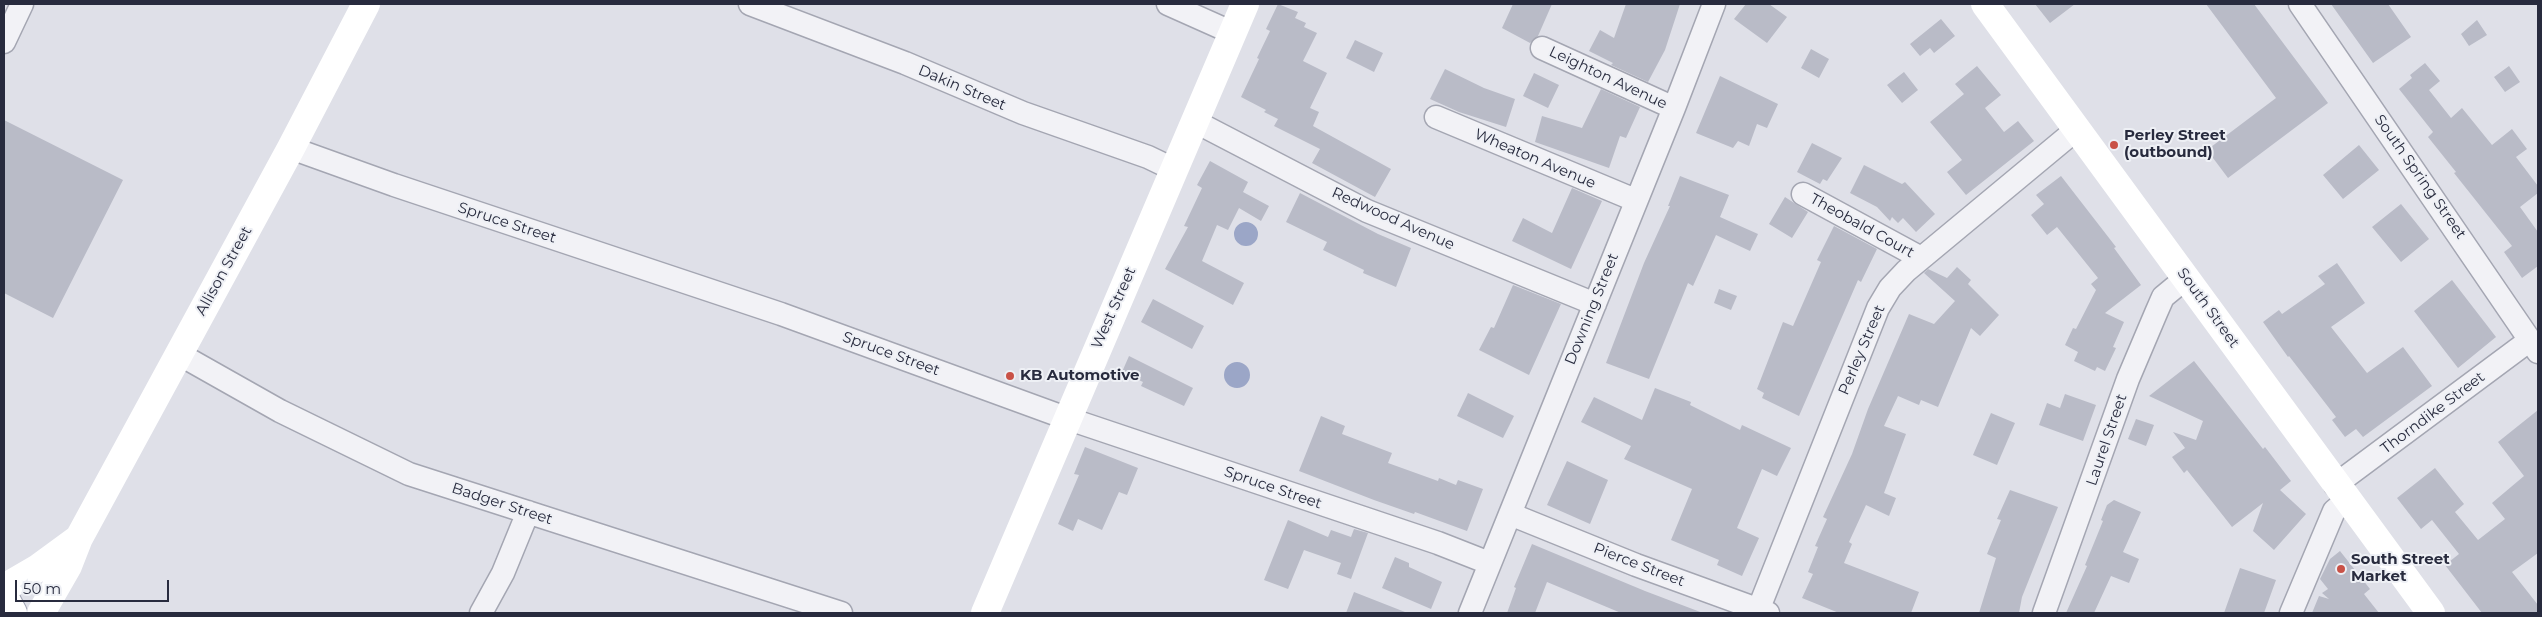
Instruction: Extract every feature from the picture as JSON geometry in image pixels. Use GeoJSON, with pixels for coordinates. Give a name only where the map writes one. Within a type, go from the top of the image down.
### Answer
{"type":"FeatureCollection","features":[{"type":"Feature","properties":{"kind":"street"},"geometry":{"type":"LineString","coordinates":[[4,42],[22,4]]}},
{"type":"Feature","properties":{"kind":"street","name":"Allison Street"},"geometry":{"type":"LineString","coordinates":[[41,613],[68,566],[79,538],[291,148],[366,4]]}},
{"type":"Feature","properties":{"kind":"street","name":"Dakin Street"},"geometry":{"type":"LineString","coordinates":[[750,4],[905,63],[1023,113],[1148,158],[1175,170]]}},
{"type":"Feature","properties":{"kind":"street"},"geometry":{"type":"LineString","coordinates":[[1168,4],[1233,33]]}},
{"type":"Feature","properties":{"kind":"street","name":"West Street"},"geometry":{"type":"LineString","coordinates":[[985,613],[1066,418],[1196,122],[1245,4]]}},
{"type":"Feature","properties":{"kind":"street","name":"Downing Street"},"geometry":{"type":"LineString","coordinates":[[1470,613],[1635,200],[1674,108],[1714,4]]}},
{"type":"Feature","properties":{"kind":"street","name":"South Street"},"geometry":{"type":"LineString","coordinates":[[1985,4],[2431,613]]}},
{"type":"Feature","properties":{"kind":"street","name":"South Spring Street"},"geometry":{"type":"LineString","coordinates":[[2300,4],[2534,346]]}},
{"type":"Feature","properties":{"kind":"street","name":"Leighton Avenue"},"geometry":{"type":"LineString","coordinates":[[1542,48],[1674,108]]}},
{"type":"Feature","properties":{"kind":"street","name":"Wheaton Avenue"},"geometry":{"type":"LineString","coordinates":[[1436,117],[1635,200]]}},
{"type":"Feature","properties":{"kind":"street","name":"Redwood Avenue"},"geometry":{"type":"LineString","coordinates":[[1196,122],[1368,210],[1595,304]]}},
{"type":"Feature","properties":{"kind":"street","name":"Perley Street"},"geometry":{"type":"LineString","coordinates":[[1762,612],[1878,308],[1890,288],[1921,258],[2077,129]]}},
{"type":"Feature","properties":{"kind":"street","name":"Spruce Street"},"geometry":{"type":"LineString","coordinates":[[291,148],[394,185],[781,314],[1066,418],[1438,543],[1489,563]]}},
{"type":"Feature","properties":{"kind":"street","name":"Theobald Court"},"geometry":{"type":"LineString","coordinates":[[1804,194],[1921,258]]}},
{"type":"Feature","properties":{"kind":"street","name":"Laurel Street"},"geometry":{"type":"LineString","coordinates":[[2044,613],[2128,379],[2163,297],[2186,278]]}},
{"type":"Feature","properties":{"kind":"street","name":"Thorndike Street"},"geometry":{"type":"LineString","coordinates":[[2291,613],[2341,492],[2534,346]]}},
{"type":"Feature","properties":{"kind":"street","name":"Badger Street"},"geometry":{"type":"LineString","coordinates":[[179,354],[280,411],[409,474],[841,613]]}},
{"type":"Feature","properties":{"kind":"street"},"geometry":{"type":"LineString","coordinates":[[481,613],[503,573],[528,512]]}},
{"type":"Feature","properties":{"kind":"street","name":"Pierce Street"},"geometry":{"type":"LineString","coordinates":[[1510,514],[1762,612]]}},
{"type":"Feature","properties":{"kind":"street","name":"Allison Street"},"geometry":{"type":"LineString","coordinates":[[4,588],[38,568],[79,538]]}},
{"type":"Feature","properties":{"kind":"street"},"geometry":{"type":"LineString","coordinates":[[4,596],[13,613]]}},
{"type":"Feature","properties":{"kind":"water"},"geometry":{"type":"Polygon","coordinates":[[[1246,222],[1255,225],[1258,234],[1255,243],[1246,246],[1237,243],[1234,234],[1237,225],[1246,222]]]}},
{"type":"Feature","properties":{"kind":"water"},"geometry":{"type":"Polygon","coordinates":[[[1237,362],[1246,366],[1250,375],[1246,384],[1237,388],[1228,384],[1224,375],[1228,366],[1237,362]]]}},
{"type":"Feature","properties":{"kind":"building"},"geometry":{"type":"Polygon","coordinates":[[[1278,4],[1298,12],[1295,18],[1306,23],[1304,27],[1317,33],[1303,61],[1327,73],[1310,108],[1319,112],[1313,126],[1391,169],[1375,197],[1312,163],[1320,149],[1274,126],[1278,119],[1264,112],[1266,110],[1241,97],[1259,59],[1257,58],[1270,31],[1266,29],[1278,4]]]}},
{"type":"Feature","properties":{"kind":"building"},"geometry":{"type":"Polygon","coordinates":[[[1513,4],[1552,4],[1538,36],[1530,43],[1502,28],[1513,4]]]}},
{"type":"Feature","properties":{"kind":"building"},"geometry":{"type":"Polygon","coordinates":[[[1626,4],[1680,4],[1665,50],[1648,82],[1611,65],[1613,63],[1589,51],[1600,30],[1614,38],[1626,4]]]}},
{"type":"Feature","properties":{"kind":"building"},"geometry":{"type":"Polygon","coordinates":[[[1746,4],[1769,4],[1787,17],[1767,43],[1734,19],[1746,4]]]}},
{"type":"Feature","properties":{"kind":"building"},"geometry":{"type":"Polygon","coordinates":[[[2035,4],[2075,4],[2050,23],[2035,4]]]}},
{"type":"Feature","properties":{"kind":"building"},"geometry":{"type":"Polygon","coordinates":[[[2206,4],[2254,4],[2328,103],[2228,178],[2207,150],[2276,98],[2206,4]]]}},
{"type":"Feature","properties":{"kind":"building"},"geometry":{"type":"Polygon","coordinates":[[[2331,4],[2388,4],[2411,37],[2373,63],[2331,4]]]}},
{"type":"Feature","properties":{"kind":"building"},"geometry":{"type":"Polygon","coordinates":[[[1941,19],[1955,36],[1934,53],[1930,48],[1920,56],[1910,44],[1941,19]]]}},
{"type":"Feature","properties":{"kind":"building"},"geometry":{"type":"Polygon","coordinates":[[[2477,20],[2487,35],[2469,46],[2461,34],[2477,20]]]}},
{"type":"Feature","properties":{"kind":"building"},"geometry":{"type":"Polygon","coordinates":[[[1355,40],[1383,53],[1374,72],[1346,58],[1355,40]]]}},
{"type":"Feature","properties":{"kind":"building"},"geometry":{"type":"Polygon","coordinates":[[[1811,49],[1829,59],[1819,78],[1801,68],[1811,49]]]}},
{"type":"Feature","properties":{"kind":"building"},"geometry":{"type":"Polygon","coordinates":[[[2425,63],[2440,81],[2429,90],[2451,118],[2462,108],[2492,145],[2512,129],[2527,149],[2516,157],[2538,186],[2538,193],[2520,207],[2538,232],[2538,266],[2522,278],[2504,252],[2512,246],[2428,137],[2433,132],[2399,89],[2412,78],[2410,75],[2425,63]]]}},
{"type":"Feature","properties":{"kind":"building"},"geometry":{"type":"Polygon","coordinates":[[[1977,66],[2001,95],[1985,108],[2004,132],[2018,121],[2034,141],[1966,195],[1947,172],[1962,160],[1930,122],[1964,94],[1955,84],[1977,66]]]}},
{"type":"Feature","properties":{"kind":"building"},"geometry":{"type":"Polygon","coordinates":[[[2509,66],[2520,82],[2505,92],[2494,77],[2509,66]]]}},
{"type":"Feature","properties":{"kind":"building"},"geometry":{"type":"Polygon","coordinates":[[[1445,69],[1484,88],[1515,99],[1506,127],[1459,112],[1430,99],[1445,69]]]}},
{"type":"Feature","properties":{"kind":"building"},"geometry":{"type":"Polygon","coordinates":[[[1904,72],[1918,90],[1902,103],[1887,85],[1904,72]]]}},
{"type":"Feature","properties":{"kind":"building"},"geometry":{"type":"Polygon","coordinates":[[[1534,73],[1559,85],[1548,108],[1523,96],[1534,73]]]}},
{"type":"Feature","properties":{"kind":"building"},"geometry":{"type":"Polygon","coordinates":[[[1720,76],[1778,104],[1767,128],[1757,124],[1749,146],[1738,141],[1733,148],[1696,133],[1720,76]]]}},
{"type":"Feature","properties":{"kind":"building"},"geometry":{"type":"Polygon","coordinates":[[[1601,89],[1640,107],[1626,138],[1620,136],[1609,168],[1535,142],[1542,116],[1582,128],[1601,89]]]}},
{"type":"Feature","properties":{"kind":"building"},"geometry":{"type":"Polygon","coordinates":[[[4,120],[123,180],[53,318],[4,293],[4,120]]]}},
{"type":"Feature","properties":{"kind":"building"},"geometry":{"type":"Polygon","coordinates":[[[1812,143],[1842,158],[1827,181],[1823,179],[1820,184],[1797,172],[1812,143]]]}},
{"type":"Feature","properties":{"kind":"building"},"geometry":{"type":"Polygon","coordinates":[[[2359,145],[2379,170],[2343,199],[2323,175],[2359,145]]]}},
{"type":"Feature","properties":{"kind":"building"},"geometry":{"type":"Polygon","coordinates":[[[1210,161],[1248,182],[1243,192],[1269,206],[1261,221],[1239,208],[1228,230],[1217,225],[1202,261],[1244,283],[1233,305],[1165,269],[1188,227],[1184,226],[1202,188],[1197,185],[1210,161]]]}},
{"type":"Feature","properties":{"kind":"building"},"geometry":{"type":"Polygon","coordinates":[[[1864,165],[1902,184],[1905,182],[1935,214],[1916,232],[1903,218],[1898,223],[1892,217],[1890,221],[1877,207],[1850,193],[1864,165]]]}},
{"type":"Feature","properties":{"kind":"building"},"geometry":{"type":"Polygon","coordinates":[[[1680,176],[1729,195],[1720,217],[1758,234],[1750,251],[1716,235],[1693,286],[1688,283],[1649,379],[1606,363],[1644,263],[1670,206],[1668,206],[1680,176]]]}},
{"type":"Feature","properties":{"kind":"building"},"geometry":{"type":"Polygon","coordinates":[[[2061,176],[2116,247],[2114,248],[2141,285],[2105,313],[2124,322],[2113,347],[2116,348],[2105,371],[2097,367],[2095,371],[2074,361],[2078,352],[2065,345],[2073,328],[2076,329],[2096,290],[2091,284],[2098,278],[2057,227],[2047,235],[2031,215],[2044,204],[2036,195],[2061,176]]]}},
{"type":"Feature","properties":{"kind":"building"},"geometry":{"type":"Polygon","coordinates":[[[1572,188],[1602,201],[1571,269],[1512,241],[1523,218],[1552,233],[1572,188]]]}},
{"type":"Feature","properties":{"kind":"building"},"geometry":{"type":"Polygon","coordinates":[[[1300,193],[1378,234],[1411,248],[1396,287],[1363,273],[1364,270],[1323,250],[1327,242],[1286,222],[1300,193]]]}},
{"type":"Feature","properties":{"kind":"building"},"geometry":{"type":"Polygon","coordinates":[[[1785,197],[1808,212],[1792,238],[1769,224],[1785,197]]]}},
{"type":"Feature","properties":{"kind":"building"},"geometry":{"type":"Polygon","coordinates":[[[2401,204],[2429,239],[2401,262],[2372,227],[2401,204]]]}},
{"type":"Feature","properties":{"kind":"building"},"geometry":{"type":"Polygon","coordinates":[[[1834,226],[1877,249],[1861,282],[1858,280],[1799,416],[1762,398],[1764,393],[1757,389],[1783,322],[1793,326],[1821,262],[1817,260],[1834,226]]]}},
{"type":"Feature","properties":{"kind":"building"},"geometry":{"type":"Polygon","coordinates":[[[2337,263],[2365,303],[2331,327],[2367,373],[2403,347],[2432,386],[2363,437],[2356,429],[2345,437],[2332,420],[2336,417],[2288,357],[2263,322],[2279,310],[2282,314],[2325,284],[2318,276],[2337,263]]]}},
{"type":"Feature","properties":{"kind":"building"},"geometry":{"type":"Polygon","coordinates":[[[1957,267],[1971,280],[1968,284],[1999,315],[1980,336],[1971,328],[1938,407],[1921,400],[1919,405],[1898,396],[1884,426],[1906,434],[1884,493],[1896,498],[1889,516],[1866,505],[1849,542],[1852,544],[1844,563],[1919,592],[1911,613],[1839,613],[1802,598],[1813,574],[1808,572],[1818,547],[1815,546],[1827,519],[1823,517],[1852,454],[1868,409],[1909,314],[1934,324],[1955,301],[1924,273],[1928,269],[1947,278],[1957,267]]]}},
{"type":"Feature","properties":{"kind":"building"},"geometry":{"type":"Polygon","coordinates":[[[2452,280],[2496,337],[2458,368],[2414,311],[2452,280]]]}},
{"type":"Feature","properties":{"kind":"building"},"geometry":{"type":"Polygon","coordinates":[[[1513,285],[1561,304],[1529,375],[1479,350],[1491,327],[1494,328],[1513,285]]]}},
{"type":"Feature","properties":{"kind":"building"},"geometry":{"type":"Polygon","coordinates":[[[1719,289],[1737,296],[1731,310],[1714,303],[1719,289]]]}},
{"type":"Feature","properties":{"kind":"building"},"geometry":{"type":"Polygon","coordinates":[[[1153,299],[1204,326],[1192,349],[1141,322],[1153,299]]]}},
{"type":"Feature","properties":{"kind":"building"},"geometry":{"type":"Polygon","coordinates":[[[1129,356],[1193,388],[1184,406],[1141,386],[1143,382],[1122,372],[1129,356]]]}},
{"type":"Feature","properties":{"kind":"building"},"geometry":{"type":"Polygon","coordinates":[[[2194,361],[2263,449],[2265,447],[2291,481],[2280,490],[2306,514],[2274,550],[2253,531],[2263,503],[2232,527],[2187,470],[2184,473],[2172,457],[2185,448],[2173,432],[2196,440],[2203,421],[2149,396],[2194,361]]]}},
{"type":"Feature","properties":{"kind":"building"},"geometry":{"type":"Polygon","coordinates":[[[1655,388],[1691,402],[1690,405],[1740,430],[1742,425],[1791,448],[1777,476],[1762,469],[1737,528],[1759,538],[1742,576],[1717,565],[1719,560],[1671,540],[1692,489],[1624,459],[1631,446],[1581,422],[1594,397],[1642,420],[1655,388]]]}},
{"type":"Feature","properties":{"kind":"building"},"geometry":{"type":"Polygon","coordinates":[[[1468,393],[1514,416],[1503,438],[1457,416],[1468,393]]]}},
{"type":"Feature","properties":{"kind":"building"},"geometry":{"type":"Polygon","coordinates":[[[2065,394],[2096,405],[2083,441],[2039,425],[2047,403],[2060,408],[2065,394]]]}},
{"type":"Feature","properties":{"kind":"building"},"geometry":{"type":"Polygon","coordinates":[[[2538,410],[2538,553],[2512,572],[2538,605],[2538,613],[2482,613],[2445,565],[2459,554],[2432,520],[2421,529],[2397,498],[2435,468],[2464,504],[2455,512],[2478,540],[2505,519],[2492,503],[2524,476],[2498,442],[2538,410]]]}},
{"type":"Feature","properties":{"kind":"building"},"geometry":{"type":"Polygon","coordinates":[[[1991,413],[2015,423],[1997,465],[1973,455],[1991,413]]]}},
{"type":"Feature","properties":{"kind":"building"},"geometry":{"type":"Polygon","coordinates":[[[1321,416],[1345,426],[1342,434],[1392,453],[1388,463],[1438,481],[1439,478],[1456,485],[1458,480],[1483,489],[1467,531],[1415,512],[1414,514],[1374,500],[1299,471],[1321,416]]]}},
{"type":"Feature","properties":{"kind":"building"},"geometry":{"type":"Polygon","coordinates":[[[2136,419],[2154,425],[2146,446],[2128,439],[2136,419]]]}},
{"type":"Feature","properties":{"kind":"building"},"geometry":{"type":"Polygon","coordinates":[[[1085,447],[1138,468],[1127,495],[1119,492],[1102,530],[1078,519],[1073,531],[1058,524],[1079,475],[1074,474],[1085,447]]]}},
{"type":"Feature","properties":{"kind":"building"},"geometry":{"type":"Polygon","coordinates":[[[1567,461],[1608,480],[1590,524],[1547,505],[1567,461]]]}},
{"type":"Feature","properties":{"kind":"building"},"geometry":{"type":"Polygon","coordinates":[[[2010,490],[2058,507],[2022,597],[2019,613],[1979,613],[1996,558],[1987,554],[2001,520],[1997,519],[2010,490]]]}},
{"type":"Feature","properties":{"kind":"building"},"geometry":{"type":"Polygon","coordinates":[[[2114,500],[2141,512],[2123,552],[2139,559],[2129,583],[2111,576],[2094,613],[2066,613],[2087,566],[2085,565],[2103,521],[2101,520],[2107,505],[2114,500]]]}},
{"type":"Feature","properties":{"kind":"building"},"geometry":{"type":"Polygon","coordinates":[[[1288,520],[1328,537],[1331,530],[1351,537],[1354,529],[1368,533],[1351,579],[1337,574],[1341,563],[1304,550],[1288,589],[1264,580],[1288,520]]]}},
{"type":"Feature","properties":{"kind":"building"},"geometry":{"type":"Polygon","coordinates":[[[1532,544],[1703,613],[1621,613],[1547,582],[1535,613],[1507,613],[1516,588],[1514,587],[1532,544]]]}},
{"type":"Feature","properties":{"kind":"building"},"geometry":{"type":"Polygon","coordinates":[[[2340,551],[2370,589],[2364,594],[2379,613],[2312,613],[2319,596],[2329,599],[2322,593],[2328,589],[2320,579],[2330,559],[2340,551]]]}},
{"type":"Feature","properties":{"kind":"building"},"geometry":{"type":"Polygon","coordinates":[[[1395,557],[1409,563],[1409,567],[1442,582],[1431,609],[1382,588],[1395,557]]]}},
{"type":"Feature","properties":{"kind":"building"},"geometry":{"type":"Polygon","coordinates":[[[2240,568],[2276,580],[2264,613],[2224,613],[2240,568]]]}},
{"type":"Feature","properties":{"kind":"building"},"geometry":{"type":"Polygon","coordinates":[[[1354,592],[1405,612],[1405,613],[1346,613],[1354,592]]]}},
{"type":"Feature","properties":{"kind":"place","name":"Perley Street (outbound)"},"geometry":{"type":"Point","coordinates":[2114,145]}},
{"type":"Feature","properties":{"kind":"place","name":"KB Automotive"},"geometry":{"type":"Point","coordinates":[1010,376]}},
{"type":"Feature","properties":{"kind":"place","name":"South Street Market"},"geometry":{"type":"Point","coordinates":[2341,569]}}]}
